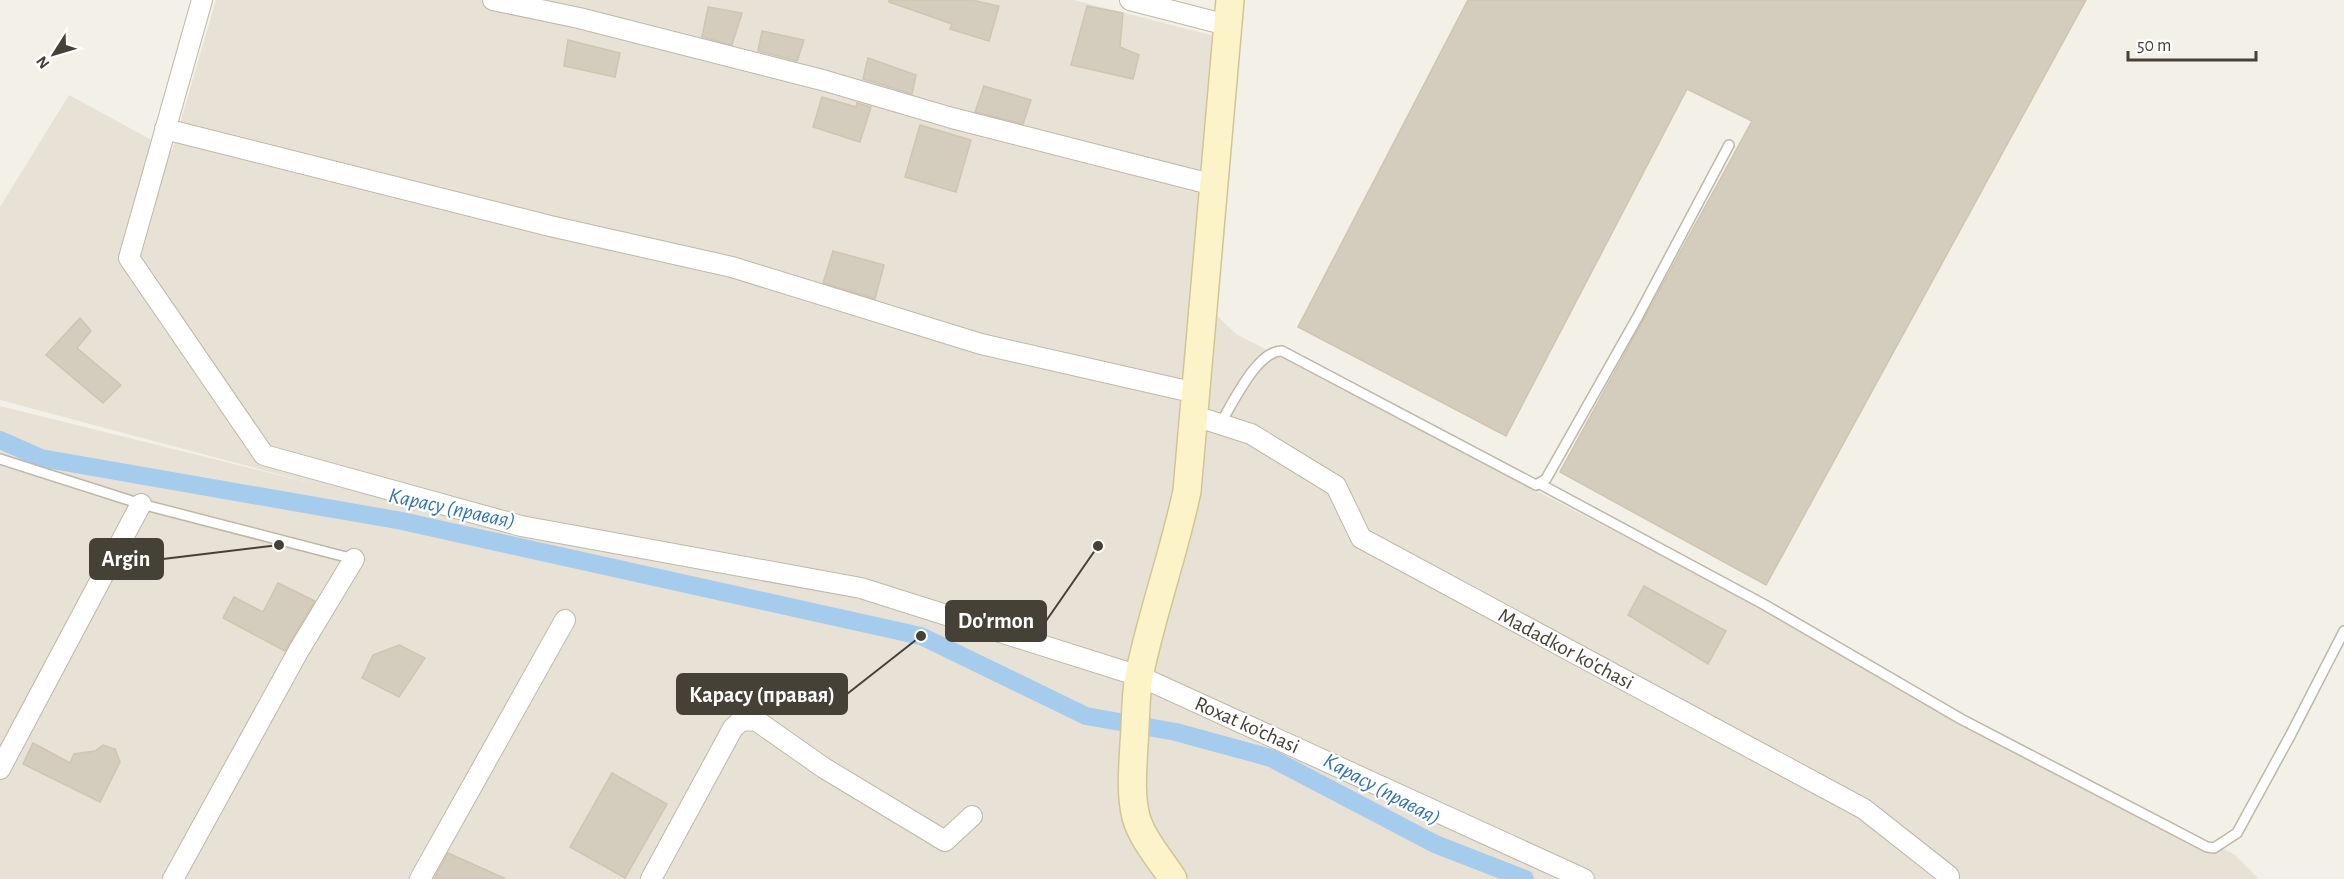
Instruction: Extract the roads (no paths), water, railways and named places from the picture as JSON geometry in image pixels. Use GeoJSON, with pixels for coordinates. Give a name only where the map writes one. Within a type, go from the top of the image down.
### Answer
{"type":"FeatureCollection","features":[{"type":"Feature","properties":{"kind":"main road"},"geometry":{"type":"LineString","coordinates":[[1173,879],[1139,824],[1133,799],[1138,682],[1180,526],[1187,490],[1229,12]]}},
{"type":"Feature","properties":{"kind":"street"},"geometry":{"type":"LineString","coordinates":[[165,129],[202,0]]}},
{"type":"Feature","properties":{"kind":"street"},"geometry":{"type":"LineString","coordinates":[[493,0],[579,18],[826,81],[952,118],[1214,185]]}},
{"type":"Feature","properties":{"kind":"street"},"geometry":{"type":"LineString","coordinates":[[1130,0],[1229,12]]}},
{"type":"Feature","properties":{"kind":"street","name":"Madadkor ko'chasi"},"geometry":{"type":"LineString","coordinates":[[165,129],[550,226],[732,267],[981,344],[1196,404],[1220,424],[1251,434],[1336,486],[1361,538],[1864,809],[1949,876],[1947,879]]}},
{"type":"Feature","properties":{"kind":"street","name":"Roxat ko'chasi"},"geometry":{"type":"LineString","coordinates":[[165,129],[129,258],[264,455],[521,526],[861,588],[1138,682],[1584,879]]}},
{"type":"Feature","properties":{"kind":"street"},"geometry":{"type":"LineString","coordinates":[[0,769],[141,504]]}},
{"type":"Feature","properties":{"kind":"street"},"geometry":{"type":"LineString","coordinates":[[173,879],[299,650],[354,559]]}},
{"type":"Feature","properties":{"kind":"street"},"geometry":{"type":"LineString","coordinates":[[420,879],[565,620]]}},
{"type":"Feature","properties":{"kind":"street"},"geometry":{"type":"LineString","coordinates":[[651,879],[733,728],[742,720],[757,721],[824,768],[945,841],[972,816]]}},
{"type":"Feature","properties":{"kind":"lane"},"geometry":{"type":"LineString","coordinates":[[1540,484],[1546,479],[1638,318],[1729,145]]}},
{"type":"Feature","properties":{"kind":"lane"},"geometry":{"type":"LineString","coordinates":[[1220,424],[1264,357],[1276,350],[1282,351],[1536,485],[1540,484],[1765,605],[1961,719],[2207,847],[2214,848],[2237,833],[2344,631]]}},
{"type":"Feature","properties":{"kind":"lane"},"geometry":{"type":"LineString","coordinates":[[0,459],[141,504],[354,559]]}},
{"type":"Feature","properties":{"kind":"waterway","name":"Карасу (правая)"},"geometry":{"type":"LineString","coordinates":[[0,440],[41,458],[402,521],[921,636],[1086,716],[1176,732],[1271,758],[1435,844],[1525,879]]}},
{"type":"Feature","properties":{"kind":"place","name":"Argin"},"geometry":{"type":"Point","coordinates":[279,545]}},
{"type":"Feature","properties":{"kind":"place","name":"Do'rmon"},"geometry":{"type":"Point","coordinates":[1098,546]}},
{"type":"Feature","properties":{"kind":"place","name":"Карасу (правая)"},"geometry":{"type":"Point","coordinates":[921,636]}}]}
